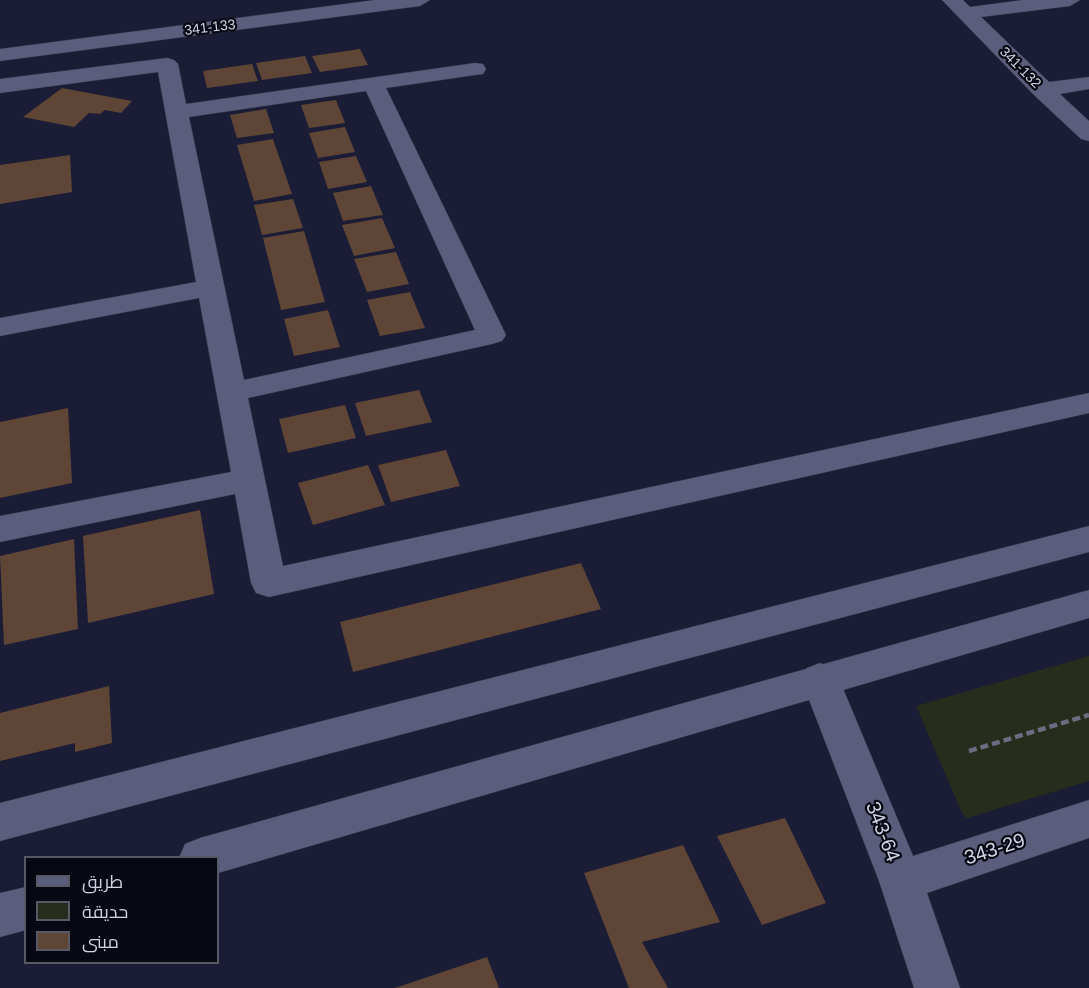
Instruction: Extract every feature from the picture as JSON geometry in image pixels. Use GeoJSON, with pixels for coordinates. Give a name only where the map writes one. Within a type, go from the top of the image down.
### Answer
{"type":"FeatureCollection","features":[{"type":"Feature","properties":{"kind":"street","name":"341-133"},"geometry":{"type":"LineString","coordinates":[[0,55],[328,6],[420,0]]}},
{"type":"Feature","properties":{"kind":"street"},"geometry":{"type":"LineString","coordinates":[[958,6],[1070,0]]}},
{"type":"Feature","properties":{"kind":"street","name":"341-132"},"geometry":{"type":"LineString","coordinates":[[958,6],[1089,134]]}},
{"type":"Feature","properties":{"kind":"street"},"geometry":{"type":"LineString","coordinates":[[0,86],[167,64],[269,583],[1089,403]]}},
{"type":"Feature","properties":{"kind":"street"},"geometry":{"type":"LineString","coordinates":[[177,112],[475,69]]}},
{"type":"Feature","properties":{"kind":"street"},"geometry":{"type":"LineString","coordinates":[[1042,90],[1089,83]]}},
{"type":"Feature","properties":{"kind":"street"},"geometry":{"type":"LineString","coordinates":[[232,392],[492,335],[373,84]]}},
{"type":"Feature","properties":{"kind":"street"},"geometry":{"type":"LineString","coordinates":[[0,327],[211,288]]}},
{"type":"Feature","properties":{"kind":"street"},"geometry":{"type":"LineString","coordinates":[[0,529],[249,480]]}},
{"type":"Feature","properties":{"kind":"street"},"geometry":{"type":"LineString","coordinates":[[0,822],[1089,539]]}},
{"type":"Feature","properties":{"kind":"street"},"geometry":{"type":"LineString","coordinates":[[207,856],[1089,604]]}},
{"type":"Feature","properties":{"kind":"street","name":"343-64"},"geometry":{"type":"LineString","coordinates":[[820,679],[901,881],[937,988]]}},
{"type":"Feature","properties":{"kind":"street","name":"343-29"},"geometry":{"type":"LineString","coordinates":[[901,881],[1089,819]]}},
{"type":"Feature","properties":{"kind":"street"},"geometry":{"type":"LineString","coordinates":[[0,915],[24,909]]}},
{"type":"Feature","properties":{"kind":"path"},"geometry":{"type":"LineString","coordinates":[[969,751],[1089,715]]}},
{"type":"Feature","properties":{"kind":"green space"},"geometry":{"type":"Polygon","coordinates":[[[1089,656],[1089,781],[967,818],[962,813],[916,706],[1089,656]]]}},
{"type":"Feature","properties":{"kind":"building"},"geometry":{"type":"Polygon","coordinates":[[[360,49],[368,65],[320,72],[312,56],[360,49]]]}},
{"type":"Feature","properties":{"kind":"building"},"geometry":{"type":"Polygon","coordinates":[[[305,56],[312,73],[262,80],[256,63],[305,56]]]}},
{"type":"Feature","properties":{"kind":"building"},"geometry":{"type":"Polygon","coordinates":[[[252,64],[258,81],[207,88],[203,71],[252,64]]]}},
{"type":"Feature","properties":{"kind":"building"},"geometry":{"type":"Polygon","coordinates":[[[62,88],[132,101],[121,113],[105,110],[100,114],[89,113],[74,127],[23,117],[62,88]]]}},
{"type":"Feature","properties":{"kind":"building"},"geometry":{"type":"Polygon","coordinates":[[[336,100],[345,123],[309,128],[301,105],[336,100]]]}},
{"type":"Feature","properties":{"kind":"building"},"geometry":{"type":"Polygon","coordinates":[[[266,109],[274,133],[237,138],[230,115],[266,109]]]}},
{"type":"Feature","properties":{"kind":"building"},"geometry":{"type":"Polygon","coordinates":[[[345,127],[355,152],[318,158],[309,133],[345,127]]]}},
{"type":"Feature","properties":{"kind":"building"},"geometry":{"type":"Polygon","coordinates":[[[273,139],[292,194],[254,201],[237,145],[273,139]]]}},
{"type":"Feature","properties":{"kind":"building"},"geometry":{"type":"Polygon","coordinates":[[[70,155],[72,192],[0,204],[0,165],[70,155]]]}},
{"type":"Feature","properties":{"kind":"building"},"geometry":{"type":"Polygon","coordinates":[[[356,156],[367,182],[328,189],[319,162],[356,156]]]}},
{"type":"Feature","properties":{"kind":"building"},"geometry":{"type":"Polygon","coordinates":[[[371,186],[383,215],[343,221],[333,193],[371,186]]]}},
{"type":"Feature","properties":{"kind":"building"},"geometry":{"type":"Polygon","coordinates":[[[293,199],[303,228],[262,235],[254,205],[293,199]]]}},
{"type":"Feature","properties":{"kind":"building"},"geometry":{"type":"Polygon","coordinates":[[[382,218],[395,248],[354,256],[342,225],[382,218]]]}},
{"type":"Feature","properties":{"kind":"building"},"geometry":{"type":"Polygon","coordinates":[[[304,231],[325,302],[281,310],[263,238],[304,231]]]}},
{"type":"Feature","properties":{"kind":"building"},"geometry":{"type":"Polygon","coordinates":[[[396,252],[409,284],[367,292],[354,259],[396,252]]]}},
{"type":"Feature","properties":{"kind":"building"},"geometry":{"type":"Polygon","coordinates":[[[410,292],[425,328],[380,336],[367,300],[410,292]]]}},
{"type":"Feature","properties":{"kind":"building"},"geometry":{"type":"Polygon","coordinates":[[[328,310],[340,347],[294,356],[284,319],[328,310]]]}},
{"type":"Feature","properties":{"kind":"building"},"geometry":{"type":"Polygon","coordinates":[[[419,390],[432,422],[366,436],[355,403],[419,390]]]}},
{"type":"Feature","properties":{"kind":"building"},"geometry":{"type":"Polygon","coordinates":[[[345,405],[356,438],[288,453],[279,419],[345,405]]]}},
{"type":"Feature","properties":{"kind":"building"},"geometry":{"type":"Polygon","coordinates":[[[68,408],[72,483],[0,498],[0,422],[68,408]]]}},
{"type":"Feature","properties":{"kind":"building"},"geometry":{"type":"Polygon","coordinates":[[[446,450],[460,486],[391,502],[378,465],[446,450]]]}},
{"type":"Feature","properties":{"kind":"building"},"geometry":{"type":"Polygon","coordinates":[[[368,465],[385,505],[313,525],[298,483],[368,465]]]}},
{"type":"Feature","properties":{"kind":"building"},"geometry":{"type":"Polygon","coordinates":[[[200,510],[214,594],[88,623],[83,536],[200,510]]]}},
{"type":"Feature","properties":{"kind":"building"},"geometry":{"type":"Polygon","coordinates":[[[74,539],[78,629],[4,645],[0,556],[74,539]]]}},
{"type":"Feature","properties":{"kind":"building"},"geometry":{"type":"Polygon","coordinates":[[[581,563],[601,609],[353,672],[340,622],[581,563]]]}},
{"type":"Feature","properties":{"kind":"building"},"geometry":{"type":"Polygon","coordinates":[[[109,686],[112,743],[75,752],[75,743],[0,761],[0,713],[109,686]]]}},
{"type":"Feature","properties":{"kind":"building"},"geometry":{"type":"Polygon","coordinates":[[[785,818],[826,903],[762,925],[717,836],[785,818]]]}},
{"type":"Feature","properties":{"kind":"building"},"geometry":{"type":"Polygon","coordinates":[[[683,845],[720,922],[642,942],[668,988],[629,988],[584,873],[683,845]]]}},
{"type":"Feature","properties":{"kind":"building"},"geometry":{"type":"Polygon","coordinates":[[[487,957],[499,988],[395,988],[487,957]]]}}]}
